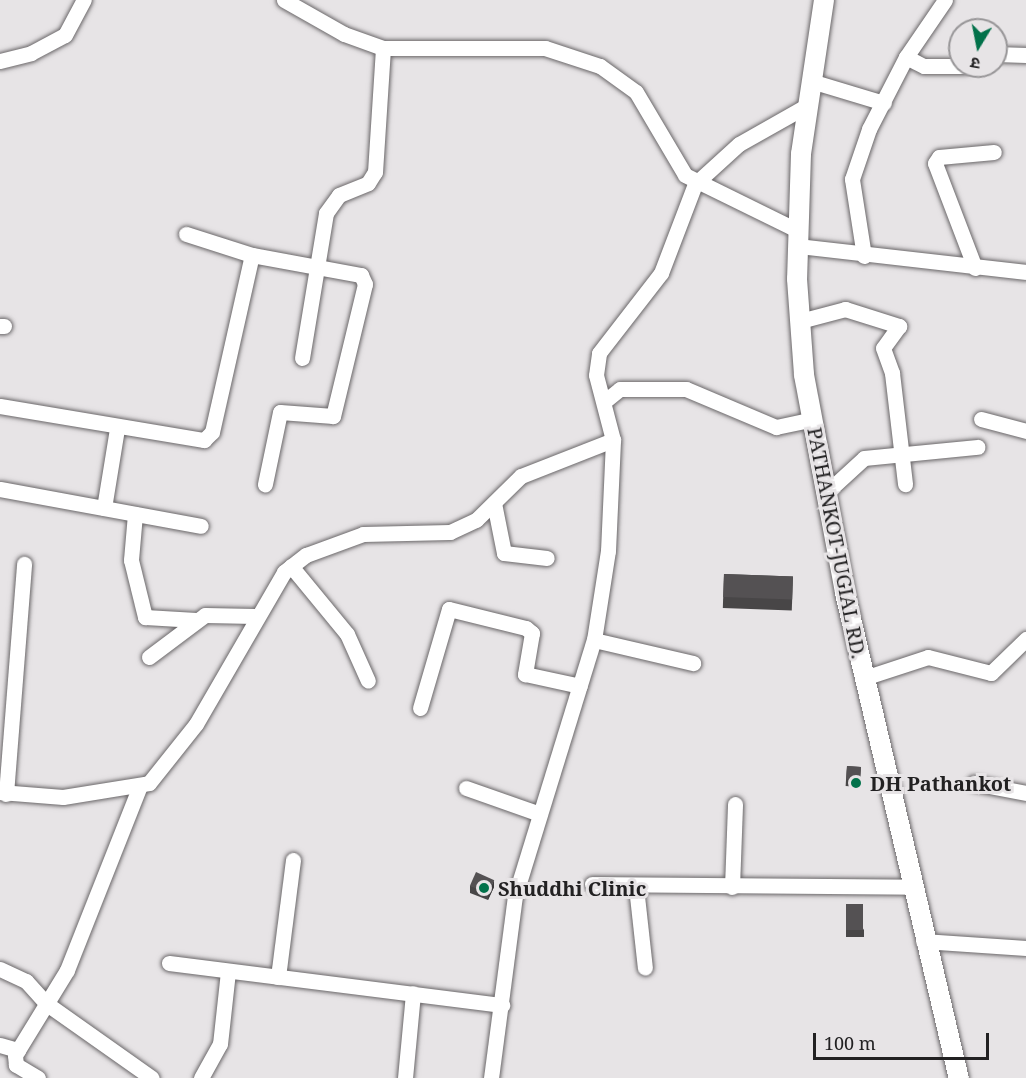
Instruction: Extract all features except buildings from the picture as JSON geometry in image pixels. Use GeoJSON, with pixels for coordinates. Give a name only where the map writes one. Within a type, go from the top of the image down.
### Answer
{"type":"FeatureCollection","features":[{"type":"Feature","properties":{"kind":"main road","name":"PATHANKOT-JUGIAL RD."},"geometry":{"type":"LineString","coordinates":[[824,0],[808,105],[799,239],[800,321],[813,419],[826,492],[864,678],[923,941],[959,1078]]}},
{"type":"Feature","properties":{"kind":"street"},"geometry":{"type":"LineString","coordinates":[[0,61],[59,40],[74,24],[84,0]]}},
{"type":"Feature","properties":{"kind":"street"},"geometry":{"type":"LineString","coordinates":[[284,0],[344,34],[383,48],[545,48],[600,66],[636,92],[670,158],[695,184],[799,239],[864,256],[1026,272]]}},
{"type":"Feature","properties":{"kind":"street"},"geometry":{"type":"LineString","coordinates":[[864,256],[852,179],[906,57],[945,0]]}},
{"type":"Feature","properties":{"kind":"street"},"geometry":{"type":"LineString","coordinates":[[302,358],[314,266],[333,200],[368,183],[375,172],[383,48]]}},
{"type":"Feature","properties":{"kind":"street"},"geometry":{"type":"LineString","coordinates":[[1008,54],[1026,55]]}},
{"type":"Feature","properties":{"kind":"street"},"geometry":{"type":"LineString","coordinates":[[906,57],[924,66],[948,66]]}},
{"type":"Feature","properties":{"kind":"street"},"geometry":{"type":"LineString","coordinates":[[811,81],[884,103]]}},
{"type":"Feature","properties":{"kind":"street"},"geometry":{"type":"LineString","coordinates":[[491,1078],[515,896],[594,640],[613,514],[613,440],[605,401],[595,370],[602,344],[662,273],[676,223],[695,184],[739,144],[808,105]]}},
{"type":"Feature","properties":{"kind":"street"},"geometry":{"type":"LineString","coordinates":[[975,268],[935,163],[939,157],[994,153]]}},
{"type":"Feature","properties":{"kind":"street"},"geometry":{"type":"LineString","coordinates":[[186,234],[252,255],[361,275],[365,285],[333,416],[280,412],[265,484]]}},
{"type":"Feature","properties":{"kind":"street"},"geometry":{"type":"LineString","coordinates":[[0,406],[117,429],[193,440],[208,437],[252,255]]}},
{"type":"Feature","properties":{"kind":"street"},"geometry":{"type":"LineString","coordinates":[[800,321],[845,309],[899,326],[883,348],[892,373],[898,454],[905,484]]}},
{"type":"Feature","properties":{"kind":"street"},"geometry":{"type":"LineString","coordinates":[[605,401],[621,389],[686,389],[776,427],[813,419]]}},
{"type":"Feature","properties":{"kind":"street"},"geometry":{"type":"LineString","coordinates":[[981,419],[1026,431]]}},
{"type":"Feature","properties":{"kind":"street"},"geometry":{"type":"LineString","coordinates":[[104,508],[117,429]]}},
{"type":"Feature","properties":{"kind":"street"},"geometry":{"type":"LineString","coordinates":[[38,1078],[14,1063],[18,1050],[47,1004],[94,910],[140,786],[174,757],[255,616],[291,567],[316,550],[363,534],[450,532],[476,520],[535,469],[613,440]]}},
{"type":"Feature","properties":{"kind":"street"},"geometry":{"type":"LineString","coordinates":[[826,492],[864,458],[977,447]]}},
{"type":"Feature","properties":{"kind":"street"},"geometry":{"type":"LineString","coordinates":[[0,489],[201,526]]}},
{"type":"Feature","properties":{"kind":"street"},"geometry":{"type":"LineString","coordinates":[[494,503],[504,553],[547,558]]}},
{"type":"Feature","properties":{"kind":"street"},"geometry":{"type":"LineString","coordinates":[[135,514],[131,560],[145,617],[196,620]]}},
{"type":"Feature","properties":{"kind":"street"},"geometry":{"type":"LineString","coordinates":[[24,564],[3,793],[63,797],[140,786]]}},
{"type":"Feature","properties":{"kind":"street"},"geometry":{"type":"LineString","coordinates":[[291,567],[347,634],[368,681]]}},
{"type":"Feature","properties":{"kind":"street"},"geometry":{"type":"LineString","coordinates":[[420,708],[449,609],[526,628],[532,633],[525,674],[580,686]]}},
{"type":"Feature","properties":{"kind":"street"},"geometry":{"type":"LineString","coordinates":[[149,657],[196,620],[214,613],[255,616]]}},
{"type":"Feature","properties":{"kind":"street"},"geometry":{"type":"LineString","coordinates":[[864,678],[928,657],[991,673],[1026,639]]}},
{"type":"Feature","properties":{"kind":"street"},"geometry":{"type":"LineString","coordinates":[[594,640],[693,663]]}},
{"type":"Feature","properties":{"kind":"street"},"geometry":{"type":"LineString","coordinates":[[974,783],[1026,793]]}},
{"type":"Feature","properties":{"kind":"street"},"geometry":{"type":"LineString","coordinates":[[466,788],[540,814]]}},
{"type":"Feature","properties":{"kind":"street"},"geometry":{"type":"LineString","coordinates":[[732,886],[735,804]]}},
{"type":"Feature","properties":{"kind":"street"},"geometry":{"type":"LineString","coordinates":[[278,977],[293,860]]}},
{"type":"Feature","properties":{"kind":"street"},"geometry":{"type":"LineString","coordinates":[[592,884],[911,887]]}},
{"type":"Feature","properties":{"kind":"street"},"geometry":{"type":"LineString","coordinates":[[636,886],[645,968]]}},
{"type":"Feature","properties":{"kind":"street"},"geometry":{"type":"LineString","coordinates":[[923,941],[1026,948]]}},
{"type":"Feature","properties":{"kind":"street"},"geometry":{"type":"LineString","coordinates":[[169,963],[501,1005]]}},
{"type":"Feature","properties":{"kind":"street"},"geometry":{"type":"LineString","coordinates":[[0,969],[26,981],[47,1004],[152,1078]]}},
{"type":"Feature","properties":{"kind":"street"},"geometry":{"type":"LineString","coordinates":[[201,1078],[220,1044],[228,971]]}},
{"type":"Feature","properties":{"kind":"street"},"geometry":{"type":"LineString","coordinates":[[405,1078],[413,993]]}},
{"type":"Feature","properties":{"kind":"street"},"geometry":{"type":"LineString","coordinates":[[0,1045],[18,1050]]}},
{"type":"Feature","properties":{"kind":"place","name":"DH Pathankot"},"geometry":{"type":"Point","coordinates":[856,783]}},
{"type":"Feature","properties":{"kind":"place","name":"Shuddhi Clinic"},"geometry":{"type":"Point","coordinates":[484,888]}}]}
